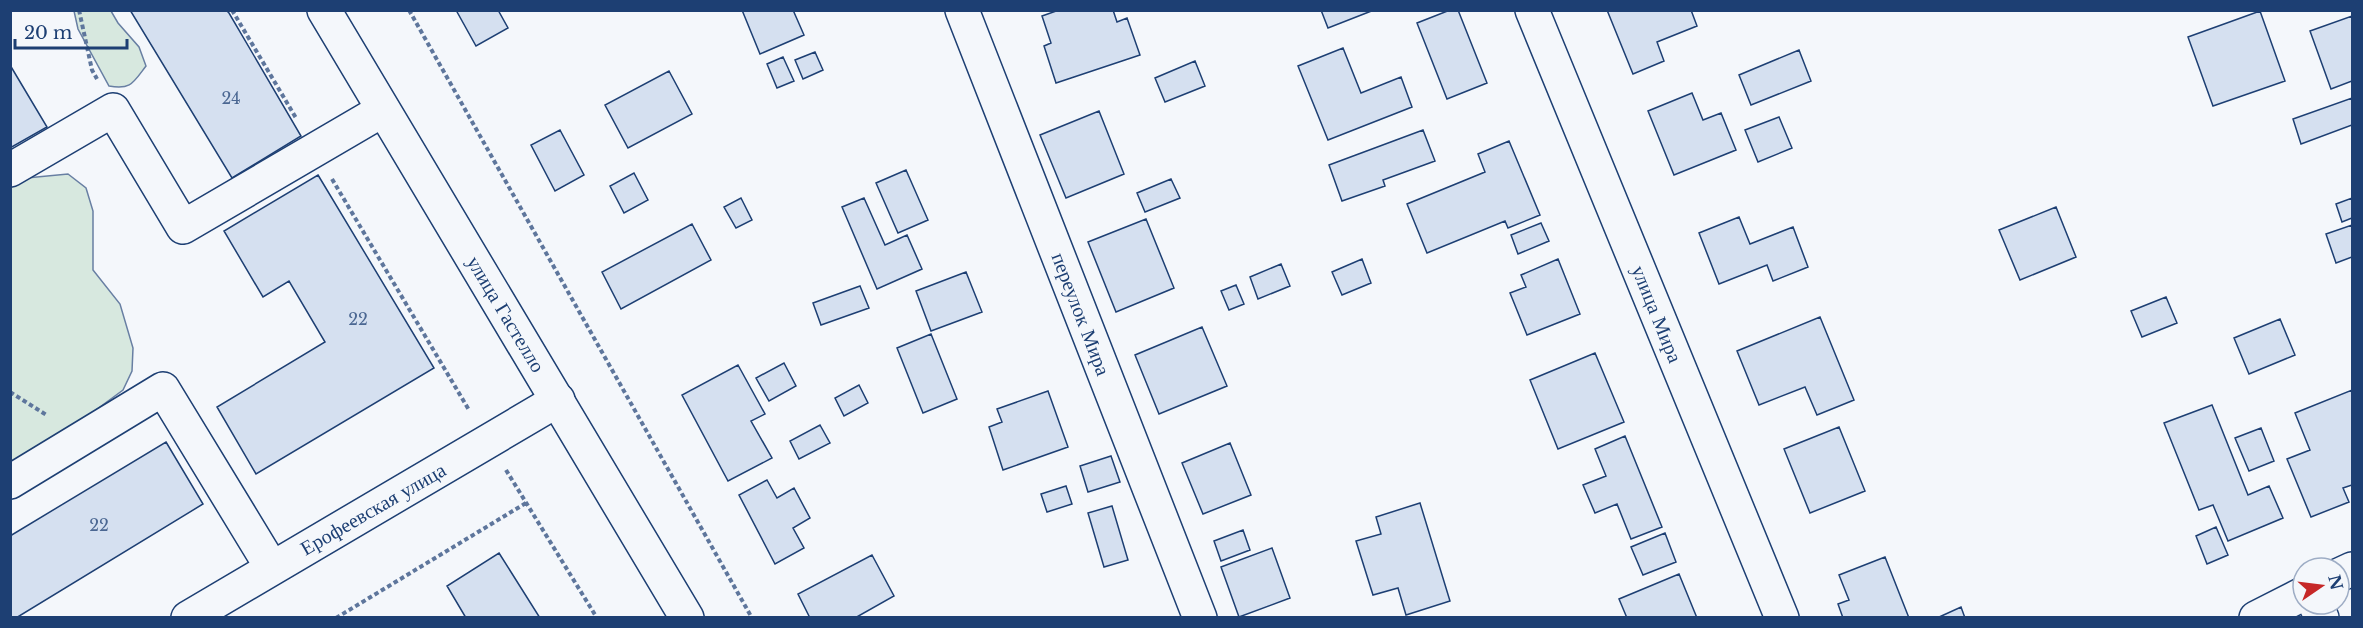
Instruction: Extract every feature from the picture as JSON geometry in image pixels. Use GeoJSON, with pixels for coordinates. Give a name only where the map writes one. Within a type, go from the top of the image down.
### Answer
{"type":"FeatureCollection","features":[{"type":"Feature","properties":{"kind":"street","name":"улица Гастелло"},"geometry":{"type":"LineString","coordinates":[[324,10],[687,618]]}},
{"type":"Feature","properties":{"kind":"street","name":"переулок Мира"},"geometry":{"type":"LineString","coordinates":[[962,10],[1200,618]]}},
{"type":"Feature","properties":{"kind":"street","name":"улица Мира"},"geometry":{"type":"LineString","coordinates":[[1532,10],[1782,618]]}},
{"type":"Feature","properties":{"kind":"street"},"geometry":{"type":"LineString","coordinates":[[10,170],[113,110],[183,227],[383,110]]}},
{"type":"Feature","properties":{"kind":"street"},"geometry":{"type":"LineString","coordinates":[[10,482],[164,389],[272,568]]}},
{"type":"Feature","properties":{"kind":"street","name":"Ерофеевская улица"},"geometry":{"type":"LineString","coordinates":[[188,618],[558,400]]}},
{"type":"Feature","properties":{"kind":"street"},"geometry":{"type":"LineString","coordinates":[[2256,618],[2291,600]]}},
{"type":"Feature","properties":{"kind":"path"},"geometry":{"type":"LineString","coordinates":[[79,10],[92,70],[113,110]]}},
{"type":"Feature","properties":{"kind":"path"},"geometry":{"type":"LineString","coordinates":[[232,10],[488,442],[597,618]]}},
{"type":"Feature","properties":{"kind":"path"},"geometry":{"type":"LineString","coordinates":[[410,10],[752,618]]}},
{"type":"Feature","properties":{"kind":"path"},"geometry":{"type":"LineString","coordinates":[[336,618],[526,503]]}},
{"type":"Feature","properties":{"kind":"shaded area"},"geometry":{"type":"Polygon","coordinates":[[[74,11],[111,11],[118,23],[139,47],[146,66],[131,84],[122,87],[109,86],[78,29],[74,11]]]}},
{"type":"Feature","properties":{"kind":"shaded area"},"geometry":{"type":"Polygon","coordinates":[[[68,174],[86,188],[93,211],[93,270],[120,304],[133,348],[132,371],[123,390],[85,418],[11,489],[11,182],[16,179],[68,174]]]}},
{"type":"Feature","properties":{"kind":"building"},"geometry":{"type":"Polygon","coordinates":[[[130,10],[226,10],[301,136],[232,178],[130,10]]]}},
{"type":"Feature","properties":{"kind":"building"},"geometry":{"type":"Polygon","coordinates":[[[456,10],[498,10],[508,28],[476,46],[456,10]]]}},
{"type":"Feature","properties":{"kind":"building"},"geometry":{"type":"Polygon","coordinates":[[[742,10],[793,10],[804,35],[760,54],[742,10]]]}},
{"type":"Feature","properties":{"kind":"building"},"geometry":{"type":"Polygon","coordinates":[[[1059,10],[1113,10],[1117,22],[1127,18],[1140,55],[1056,83],[1044,46],[1051,43],[1042,16],[1059,10]]]}},
{"type":"Feature","properties":{"kind":"building"},"geometry":{"type":"Polygon","coordinates":[[[1321,10],[1374,10],[1328,28],[1321,10]]]}},
{"type":"Feature","properties":{"kind":"building"},"geometry":{"type":"Polygon","coordinates":[[[1450,10],[1458,10],[1487,83],[1447,99],[1417,23],[1450,10]]]}},
{"type":"Feature","properties":{"kind":"building"},"geometry":{"type":"Polygon","coordinates":[[[1607,10],[1691,10],[1697,26],[1657,42],[1664,61],[1633,74],[1607,10]]]}},
{"type":"Feature","properties":{"kind":"building"},"geometry":{"type":"Polygon","coordinates":[[[2260,11],[2285,81],[2213,106],[2188,37],[2260,11]]]}},
{"type":"Feature","properties":{"kind":"building"},"geometry":{"type":"Polygon","coordinates":[[[2352,16],[2352,81],[2331,89],[2310,31],[2352,16]]]}},
{"type":"Feature","properties":{"kind":"building"},"geometry":{"type":"Polygon","coordinates":[[[1343,48],[1361,93],[1401,77],[1412,107],[1328,140],[1298,66],[1343,48]]]}},
{"type":"Feature","properties":{"kind":"building"},"geometry":{"type":"Polygon","coordinates":[[[1799,50],[1811,81],[1751,105],[1739,75],[1799,50]]]}},
{"type":"Feature","properties":{"kind":"building"},"geometry":{"type":"Polygon","coordinates":[[[815,52],[823,70],[803,79],[795,60],[815,52]]]}},
{"type":"Feature","properties":{"kind":"building"},"geometry":{"type":"Polygon","coordinates":[[[783,57],[794,81],[777,88],[767,64],[783,57]]]}},
{"type":"Feature","properties":{"kind":"building"},"geometry":{"type":"Polygon","coordinates":[[[1195,61],[1205,86],[1165,102],[1155,78],[1195,61]]]}},
{"type":"Feature","properties":{"kind":"building"},"geometry":{"type":"Polygon","coordinates":[[[10,65],[47,127],[10,148],[10,65]]]}},
{"type":"Feature","properties":{"kind":"building"},"geometry":{"type":"Polygon","coordinates":[[[669,71],[692,114],[628,148],[605,105],[669,71]]]}},
{"type":"Feature","properties":{"kind":"building"},"geometry":{"type":"Polygon","coordinates":[[[1692,93],[1703,120],[1721,113],[1736,150],[1674,175],[1648,111],[1692,93]]]}},
{"type":"Feature","properties":{"kind":"building"},"geometry":{"type":"Polygon","coordinates":[[[2352,98],[2352,125],[2301,144],[2293,119],[2352,98]]]}},
{"type":"Feature","properties":{"kind":"building"},"geometry":{"type":"Polygon","coordinates":[[[1099,111],[1124,174],[1066,198],[1040,135],[1099,111]]]}},
{"type":"Feature","properties":{"kind":"building"},"geometry":{"type":"Polygon","coordinates":[[[1779,117],[1792,148],[1758,162],[1745,130],[1779,117]]]}},
{"type":"Feature","properties":{"kind":"building"},"geometry":{"type":"Polygon","coordinates":[[[560,130],[584,175],[555,191],[531,145],[560,130]]]}},
{"type":"Feature","properties":{"kind":"building"},"geometry":{"type":"Polygon","coordinates":[[[1423,130],[1435,161],[1383,180],[1385,186],[1342,201],[1329,165],[1423,130]]]}},
{"type":"Feature","properties":{"kind":"building"},"geometry":{"type":"Polygon","coordinates":[[[1509,141],[1540,215],[1508,228],[1505,221],[1427,253],[1407,204],[1485,172],[1478,154],[1509,141]]]}},
{"type":"Feature","properties":{"kind":"building"},"geometry":{"type":"Polygon","coordinates":[[[906,170],[928,220],[898,233],[876,183],[906,170]]]}},
{"type":"Feature","properties":{"kind":"building"},"geometry":{"type":"Polygon","coordinates":[[[634,173],[648,200],[624,213],[610,186],[634,173]]]}},
{"type":"Feature","properties":{"kind":"building"},"geometry":{"type":"Polygon","coordinates":[[[318,175],[434,368],[256,474],[217,407],[325,342],[289,281],[263,297],[224,231],[318,175]]]}},
{"type":"Feature","properties":{"kind":"building"},"geometry":{"type":"Polygon","coordinates":[[[1171,179],[1180,198],[1145,212],[1137,193],[1171,179]]]}},
{"type":"Feature","properties":{"kind":"building"},"geometry":{"type":"Polygon","coordinates":[[[741,198],[752,220],[736,228],[724,207],[741,198]]]}},
{"type":"Feature","properties":{"kind":"building"},"geometry":{"type":"Polygon","coordinates":[[[864,198],[885,245],[907,235],[922,269],[877,289],[842,207],[864,198]]]}},
{"type":"Feature","properties":{"kind":"building"},"geometry":{"type":"Polygon","coordinates":[[[2352,198],[2352,218],[2342,222],[2336,204],[2352,198]]]}},
{"type":"Feature","properties":{"kind":"building"},"geometry":{"type":"Polygon","coordinates":[[[2056,207],[2076,257],[2020,280],[1999,230],[2056,207]]]}},
{"type":"Feature","properties":{"kind":"building"},"geometry":{"type":"Polygon","coordinates":[[[1739,217],[1750,244],[1793,227],[1808,267],[1773,281],[1767,265],[1719,284],[1699,233],[1739,217]]]}},
{"type":"Feature","properties":{"kind":"building"},"geometry":{"type":"Polygon","coordinates":[[[1146,219],[1174,288],[1116,312],[1088,242],[1146,219]]]}},
{"type":"Feature","properties":{"kind":"building"},"geometry":{"type":"Polygon","coordinates":[[[1541,223],[1549,241],[1518,254],[1511,235],[1541,223]]]}},
{"type":"Feature","properties":{"kind":"building"},"geometry":{"type":"Polygon","coordinates":[[[692,224],[711,260],[621,309],[602,272],[692,224]]]}},
{"type":"Feature","properties":{"kind":"building"},"geometry":{"type":"Polygon","coordinates":[[[2352,225],[2352,257],[2336,263],[2326,234],[2352,225]]]}},
{"type":"Feature","properties":{"kind":"building"},"geometry":{"type":"Polygon","coordinates":[[[1362,259],[1371,283],[1342,295],[1332,272],[1362,259]]]}},
{"type":"Feature","properties":{"kind":"building"},"geometry":{"type":"Polygon","coordinates":[[[1558,259],[1580,314],[1527,335],[1510,293],[1526,287],[1521,275],[1558,259]]]}},
{"type":"Feature","properties":{"kind":"building"},"geometry":{"type":"Polygon","coordinates":[[[1281,264],[1290,286],[1258,299],[1250,277],[1281,264]]]}},
{"type":"Feature","properties":{"kind":"building"},"geometry":{"type":"Polygon","coordinates":[[[966,272],[982,312],[931,331],[916,291],[966,272]]]}},
{"type":"Feature","properties":{"kind":"building"},"geometry":{"type":"Polygon","coordinates":[[[1236,285],[1244,304],[1229,310],[1221,291],[1236,285]]]}},
{"type":"Feature","properties":{"kind":"building"},"geometry":{"type":"Polygon","coordinates":[[[860,286],[869,308],[821,325],[813,303],[860,286]]]}},
{"type":"Feature","properties":{"kind":"building"},"geometry":{"type":"Polygon","coordinates":[[[2166,297],[2177,323],[2142,337],[2131,311],[2166,297]]]}},
{"type":"Feature","properties":{"kind":"building"},"geometry":{"type":"Polygon","coordinates":[[[1820,317],[1854,400],[1817,415],[1805,387],[1759,405],[1737,351],[1820,317]]]}},
{"type":"Feature","properties":{"kind":"building"},"geometry":{"type":"Polygon","coordinates":[[[2280,319],[2295,355],[2249,374],[2234,338],[2280,319]]]}},
{"type":"Feature","properties":{"kind":"building"},"geometry":{"type":"Polygon","coordinates":[[[1202,327],[1227,386],[1159,414],[1135,355],[1202,327]]]}},
{"type":"Feature","properties":{"kind":"building"},"geometry":{"type":"Polygon","coordinates":[[[931,334],[957,399],[923,413],[897,348],[931,334]]]}},
{"type":"Feature","properties":{"kind":"building"},"geometry":{"type":"Polygon","coordinates":[[[1595,353],[1624,422],[1558,449],[1530,380],[1595,353]]]}},
{"type":"Feature","properties":{"kind":"building"},"geometry":{"type":"Polygon","coordinates":[[[784,363],[796,386],[769,401],[756,378],[784,363]]]}},
{"type":"Feature","properties":{"kind":"building"},"geometry":{"type":"Polygon","coordinates":[[[738,365],[765,414],[751,421],[772,458],[728,481],[682,395],[738,365]]]}},
{"type":"Feature","properties":{"kind":"building"},"geometry":{"type":"Polygon","coordinates":[[[859,385],[868,403],[844,416],[835,398],[859,385]]]}},
{"type":"Feature","properties":{"kind":"building"},"geometry":{"type":"Polygon","coordinates":[[[2352,390],[2352,485],[2343,488],[2349,502],[2311,517],[2287,459],[2310,450],[2295,413],[2352,390]]]}},
{"type":"Feature","properties":{"kind":"building"},"geometry":{"type":"Polygon","coordinates":[[[1048,391],[1068,447],[1003,470],[989,427],[1002,422],[997,409],[1048,391]]]}},
{"type":"Feature","properties":{"kind":"building"},"geometry":{"type":"Polygon","coordinates":[[[2212,405],[2248,495],[2269,486],[2283,518],[2228,541],[2213,505],[2199,510],[2164,423],[2212,405]]]}},
{"type":"Feature","properties":{"kind":"building"},"geometry":{"type":"Polygon","coordinates":[[[820,425],[830,443],[799,459],[790,441],[820,425]]]}},
{"type":"Feature","properties":{"kind":"building"},"geometry":{"type":"Polygon","coordinates":[[[1839,427],[1865,491],[1810,513],[1784,449],[1839,427]]]}},
{"type":"Feature","properties":{"kind":"building"},"geometry":{"type":"Polygon","coordinates":[[[2261,428],[2274,461],[2249,471],[2235,438],[2261,428]]]}},
{"type":"Feature","properties":{"kind":"building"},"geometry":{"type":"Polygon","coordinates":[[[1625,436],[1662,527],[1631,539],[1617,504],[1595,513],[1583,485],[1606,476],[1595,449],[1625,436]]]}},
{"type":"Feature","properties":{"kind":"building"},"geometry":{"type":"Polygon","coordinates":[[[166,442],[203,504],[16,618],[10,618],[10,536],[166,442]]]}},
{"type":"Feature","properties":{"kind":"building"},"geometry":{"type":"Polygon","coordinates":[[[1230,443],[1251,495],[1203,514],[1182,463],[1230,443]]]}},
{"type":"Feature","properties":{"kind":"building"},"geometry":{"type":"Polygon","coordinates":[[[1111,456],[1120,482],[1088,492],[1080,466],[1111,456]]]}},
{"type":"Feature","properties":{"kind":"building"},"geometry":{"type":"Polygon","coordinates":[[[767,480],[777,498],[794,488],[810,518],[793,528],[804,548],[775,564],[739,495],[767,480]]]}},
{"type":"Feature","properties":{"kind":"building"},"geometry":{"type":"Polygon","coordinates":[[[1066,486],[1072,504],[1047,512],[1041,494],[1066,486]]]}},
{"type":"Feature","properties":{"kind":"building"},"geometry":{"type":"Polygon","coordinates":[[[1420,503],[1450,601],[1406,615],[1398,588],[1373,595],[1356,541],[1381,534],[1376,517],[1420,503]]]}},
{"type":"Feature","properties":{"kind":"building"},"geometry":{"type":"Polygon","coordinates":[[[1112,506],[1128,560],[1104,567],[1088,513],[1112,506]]]}},
{"type":"Feature","properties":{"kind":"building"},"geometry":{"type":"Polygon","coordinates":[[[2216,527],[2228,555],[2207,564],[2196,536],[2216,527]]]}},
{"type":"Feature","properties":{"kind":"building"},"geometry":{"type":"Polygon","coordinates":[[[1243,530],[1250,550],[1221,561],[1214,541],[1243,530]]]}},
{"type":"Feature","properties":{"kind":"building"},"geometry":{"type":"Polygon","coordinates":[[[1665,533],[1676,562],[1643,575],[1631,547],[1665,533]]]}},
{"type":"Feature","properties":{"kind":"building"},"geometry":{"type":"Polygon","coordinates":[[[1272,548],[1290,598],[1239,617],[1221,567],[1272,548]]]}},
{"type":"Feature","properties":{"kind":"building"},"geometry":{"type":"Polygon","coordinates":[[[499,553],[540,618],[466,618],[447,586],[499,553]]]}},
{"type":"Feature","properties":{"kind":"building"},"geometry":{"type":"Polygon","coordinates":[[[872,555],[894,596],[855,618],[810,618],[798,594],[872,555]]]}},
{"type":"Feature","properties":{"kind":"building"},"geometry":{"type":"Polygon","coordinates":[[[1885,557],[1909,618],[1843,618],[1838,604],[1849,600],[1839,575],[1885,557]]]}},
{"type":"Feature","properties":{"kind":"building"},"geometry":{"type":"Polygon","coordinates":[[[1679,574],[1697,618],[1627,618],[1619,599],[1679,574]]]}},
{"type":"Feature","properties":{"kind":"building"},"geometry":{"type":"Polygon","coordinates":[[[1961,607],[1965,618],[1937,618],[1961,607]]]}}]}
